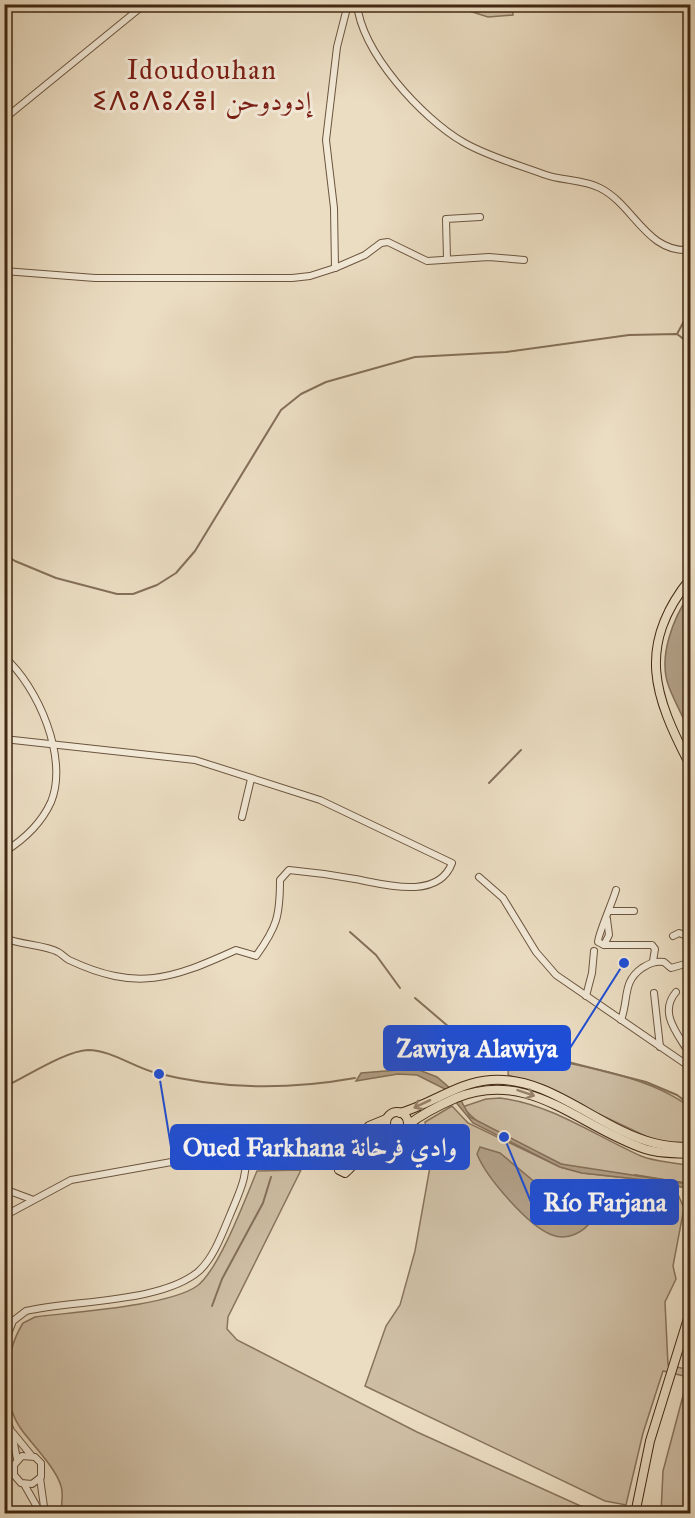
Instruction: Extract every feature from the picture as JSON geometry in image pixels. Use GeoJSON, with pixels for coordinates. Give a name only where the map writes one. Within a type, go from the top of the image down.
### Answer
{"type":"FeatureCollection","features":[{"type":"Feature","properties":{"kind":"main road"},"geometry":{"type":"LineString","coordinates":[[690,579],[677,596],[662,627],[656,667],[662,707],[690,765]]}},
{"type":"Feature","properties":{"kind":"main road"},"geometry":{"type":"LineString","coordinates":[[362,1156],[356,1154],[354,1149],[369,1126],[386,1119],[394,1112],[400,1113],[466,1090],[492,1088],[524,1092],[639,1147],[690,1154]]}},
{"type":"Feature","properties":{"kind":"main road"},"geometry":{"type":"LineString","coordinates":[[339,1170],[345,1173],[362,1156],[374,1136],[388,1130],[399,1134],[446,1098]]}},
{"type":"Feature","properties":{"kind":"main road"},"geometry":{"type":"LineString","coordinates":[[400,1113],[407,1119],[408,1125]]}},
{"type":"Feature","properties":{"kind":"main road"},"geometry":{"type":"LineString","coordinates":[[386,1119],[388,1130]]}},
{"type":"Feature","properties":{"kind":"main road"},"geometry":{"type":"LineString","coordinates":[[320,1141],[325,1154]]}},
{"type":"Feature","properties":{"kind":"main road"},"geometry":{"type":"LineString","coordinates":[[320,1141],[342,1154]]}},
{"type":"Feature","properties":{"kind":"main road"},"geometry":{"type":"LineString","coordinates":[[669,1150],[690,1147]]}},
{"type":"Feature","properties":{"kind":"main road"},"geometry":{"type":"LineString","coordinates":[[635,1514],[650,1442],[690,1312]]}},
{"type":"Feature","properties":{"kind":"street"},"geometry":{"type":"LineString","coordinates":[[4,119],[145,4]]}},
{"type":"Feature","properties":{"kind":"street"},"geometry":{"type":"LineString","coordinates":[[336,268],[334,208],[326,140],[337,47],[348,4]]}},
{"type":"Feature","properties":{"kind":"street"},"geometry":{"type":"LineString","coordinates":[[357,4],[358,15],[371,41],[399,86],[443,128],[471,146],[543,175],[599,188],[612,197],[659,243],[675,249],[690,250]]}},
{"type":"Feature","properties":{"kind":"street"},"geometry":{"type":"LineString","coordinates":[[447,259],[446,219],[480,217]]}},
{"type":"Feature","properties":{"kind":"street"},"geometry":{"type":"LineString","coordinates":[[4,271],[95,278],[292,278],[310,276],[336,268],[365,255],[381,243],[388,242],[427,261],[489,257],[524,260]]}},
{"type":"Feature","properties":{"kind":"street"},"geometry":{"type":"LineString","coordinates":[[4,657],[19,671],[36,699],[51,742],[55,764],[51,800],[33,831],[4,852]]}},
{"type":"Feature","properties":{"kind":"street"},"geometry":{"type":"LineString","coordinates":[[4,739],[51,742],[195,760],[332,806],[452,863],[446,875],[436,881],[405,888],[290,870],[280,880],[279,914],[267,940],[256,956],[236,950],[193,970],[164,978],[129,980],[108,975],[66,959],[58,951],[21,945],[4,938]]}},
{"type":"Feature","properties":{"kind":"street"},"geometry":{"type":"LineString","coordinates":[[242,817],[251,779]]}},
{"type":"Feature","properties":{"kind":"street"},"geometry":{"type":"LineString","coordinates":[[478,877],[503,898],[536,952],[556,975],[690,1067]]}},
{"type":"Feature","properties":{"kind":"street"},"geometry":{"type":"LineString","coordinates":[[616,890],[607,919],[597,939],[604,945],[652,945],[655,949],[653,961]]}},
{"type":"Feature","properties":{"kind":"street"},"geometry":{"type":"LineString","coordinates":[[610,911],[634,911]]}},
{"type":"Feature","properties":{"kind":"street"},"geometry":{"type":"LineString","coordinates":[[604,945],[609,935],[607,919]]}},
{"type":"Feature","properties":{"kind":"street"},"geometry":{"type":"LineString","coordinates":[[673,936],[678,933],[690,937]]}},
{"type":"Feature","properties":{"kind":"street"},"geometry":{"type":"LineString","coordinates":[[585,996],[592,973],[594,951]]}},
{"type":"Feature","properties":{"kind":"street"},"geometry":{"type":"LineString","coordinates":[[621,1020],[629,979],[653,961],[664,962],[671,968],[685,964],[690,969]]}},
{"type":"Feature","properties":{"kind":"street"},"geometry":{"type":"LineString","coordinates":[[676,992],[669,1003],[668,1014],[690,1052],[682,1062]]}},
{"type":"Feature","properties":{"kind":"street"},"geometry":{"type":"LineString","coordinates":[[654,993],[660,1047]]}},
{"type":"Feature","properties":{"kind":"street"},"geometry":{"type":"LineString","coordinates":[[4,1216],[71,1180],[244,1149],[320,1141]]}},
{"type":"Feature","properties":{"kind":"street"},"geometry":{"type":"LineString","coordinates":[[4,1344],[13,1321],[26,1311],[144,1293],[171,1285],[198,1271],[212,1253],[240,1192],[246,1169],[244,1149]]}},
{"type":"Feature","properties":{"kind":"street"},"geometry":{"type":"LineString","coordinates":[[4,1189],[32,1199]]}},
{"type":"Feature","properties":{"kind":"street"},"geometry":{"type":"LineString","coordinates":[[4,1414],[12,1432],[17,1460],[14,1475]]}},
{"type":"Feature","properties":{"kind":"street"},"geometry":{"type":"LineString","coordinates":[[12,1432],[31,1456],[41,1463],[43,1514]]}},
{"type":"Feature","properties":{"kind":"street"},"geometry":{"type":"LineString","coordinates":[[17,1460],[31,1456]]}},
{"type":"Feature","properties":{"kind":"street"},"geometry":{"type":"LineString","coordinates":[[4,1470],[14,1467]]}},
{"type":"Feature","properties":{"kind":"street"},"geometry":{"type":"LineString","coordinates":[[4,1470],[24,1484],[43,1514]]}},
{"type":"Feature","properties":{"kind":"street"},"geometry":{"type":"LineString","coordinates":[[24,1484],[32,1484],[40,1478]]}},
{"type":"Feature","properties":{"kind":"shaded area"},"geometry":{"type":"Polygon","coordinates":[[[467,5],[512,5],[513,15],[488,17],[469,11],[467,5]]]}},
{"type":"Feature","properties":{"kind":"shaded area"},"geometry":{"type":"Polygon","coordinates":[[[690,593],[690,734],[669,687],[665,663],[673,625],[690,593]]]}},
{"type":"Feature","properties":{"kind":"shaded area"},"geometry":{"type":"Polygon","coordinates":[[[510,1052],[580,1065],[627,1077],[671,1095],[690,1107],[690,1145],[656,1141],[535,1084],[508,1075],[510,1052]]]}},
{"type":"Feature","properties":{"kind":"shaded area"},"geometry":{"type":"Polygon","coordinates":[[[419,1070],[437,1077],[458,1095],[470,1117],[561,1164],[690,1184],[690,1189],[655,1181],[582,1173],[560,1167],[473,1123],[445,1089],[417,1075],[398,1074],[356,1081],[361,1073],[419,1070]]]}},
{"type":"Feature","properties":{"kind":"shaded area"},"geometry":{"type":"Polygon","coordinates":[[[500,1098],[519,1101],[555,1113],[647,1158],[690,1166],[690,1184],[585,1170],[561,1164],[479,1123],[462,1107],[486,1099],[500,1098]]]}},
{"type":"Feature","properties":{"kind":"shaded area"},"geometry":{"type":"Polygon","coordinates":[[[452,1106],[468,1123],[560,1167],[582,1173],[655,1181],[669,1184],[676,1190],[684,1208],[673,1266],[676,1279],[665,1302],[668,1365],[690,1370],[690,1513],[661,1513],[663,1471],[688,1377],[663,1371],[643,1433],[626,1505],[605,1501],[365,1386],[386,1326],[400,1305],[415,1251],[430,1167],[425,1122],[452,1106]]]}},
{"type":"Feature","properties":{"kind":"shaded area"},"geometry":{"type":"Polygon","coordinates":[[[480,1147],[500,1153],[542,1188],[581,1193],[599,1199],[597,1212],[585,1228],[570,1236],[558,1237],[542,1230],[509,1200],[489,1175],[477,1154],[480,1147]]]}},
{"type":"Feature","properties":{"kind":"shaded area"},"geometry":{"type":"Polygon","coordinates":[[[301,1170],[228,1317],[227,1329],[237,1340],[417,1432],[596,1513],[61,1513],[62,1493],[58,1479],[16,1421],[8,1393],[7,1378],[12,1349],[23,1323],[35,1317],[165,1299],[197,1286],[205,1278],[223,1249],[257,1171],[301,1170]]]}},
{"type":"Feature","properties":{"kind":"waterway"},"geometry":{"type":"LineString","coordinates":[[677,334],[690,310]]}},
{"type":"Feature","properties":{"kind":"waterway"},"geometry":{"type":"LineString","coordinates":[[4,554],[56,578],[117,594],[133,594],[157,585],[176,573],[195,551],[281,410],[301,394],[326,382],[415,357],[506,352],[629,335],[677,334],[690,344]]}},
{"type":"Feature","properties":{"kind":"waterway"},"geometry":{"type":"LineString","coordinates":[[489,783],[521,750]]}},
{"type":"Feature","properties":{"kind":"waterway"},"geometry":{"type":"LineString","coordinates":[[350,932],[376,955],[400,988]]}},
{"type":"Feature","properties":{"kind":"waterway"},"geometry":{"type":"LineString","coordinates":[[415,998],[456,1033],[646,1082],[677,1095],[690,1105]]}},
{"type":"Feature","properties":{"kind":"waterway"},"geometry":{"type":"LineString","coordinates":[[4,1087],[68,1055],[88,1050],[114,1056],[156,1073],[206,1083],[280,1086],[355,1078]]}},
{"type":"Feature","properties":{"kind":"waterway"},"geometry":{"type":"LineString","coordinates":[[687,1183],[690,1169]]}},
{"type":"Feature","properties":{"kind":"waterway"},"geometry":{"type":"LineString","coordinates":[[635,1175],[690,1184]]}},
{"type":"Feature","properties":{"kind":"waterway"},"geometry":{"type":"LineString","coordinates":[[212,1306],[222,1279],[263,1203],[271,1177]]}},
{"type":"Feature","properties":{"kind":"tunnel"},"geometry":{"type":"LineString","coordinates":[[325,1154],[339,1170]]}},
{"type":"Feature","properties":{"kind":"place","name":"Zawiya Alawiya"},"geometry":{"type":"Point","coordinates":[624,963]}},
{"type":"Feature","properties":{"kind":"place","name":"Oued Farkhana وادي فرخانة"},"geometry":{"type":"Point","coordinates":[159,1074]}},
{"type":"Feature","properties":{"kind":"place","name":"Río Farjana"},"geometry":{"type":"Point","coordinates":[504,1137]}},
{"type":"Feature","properties":{"kind":"district","name":"Idoudouhan ⵉⴷⵓⴷⵓⵃⴻⵏ إدودوحن"},"geometry":{"type":"Point","coordinates":[202,84]}}]}
